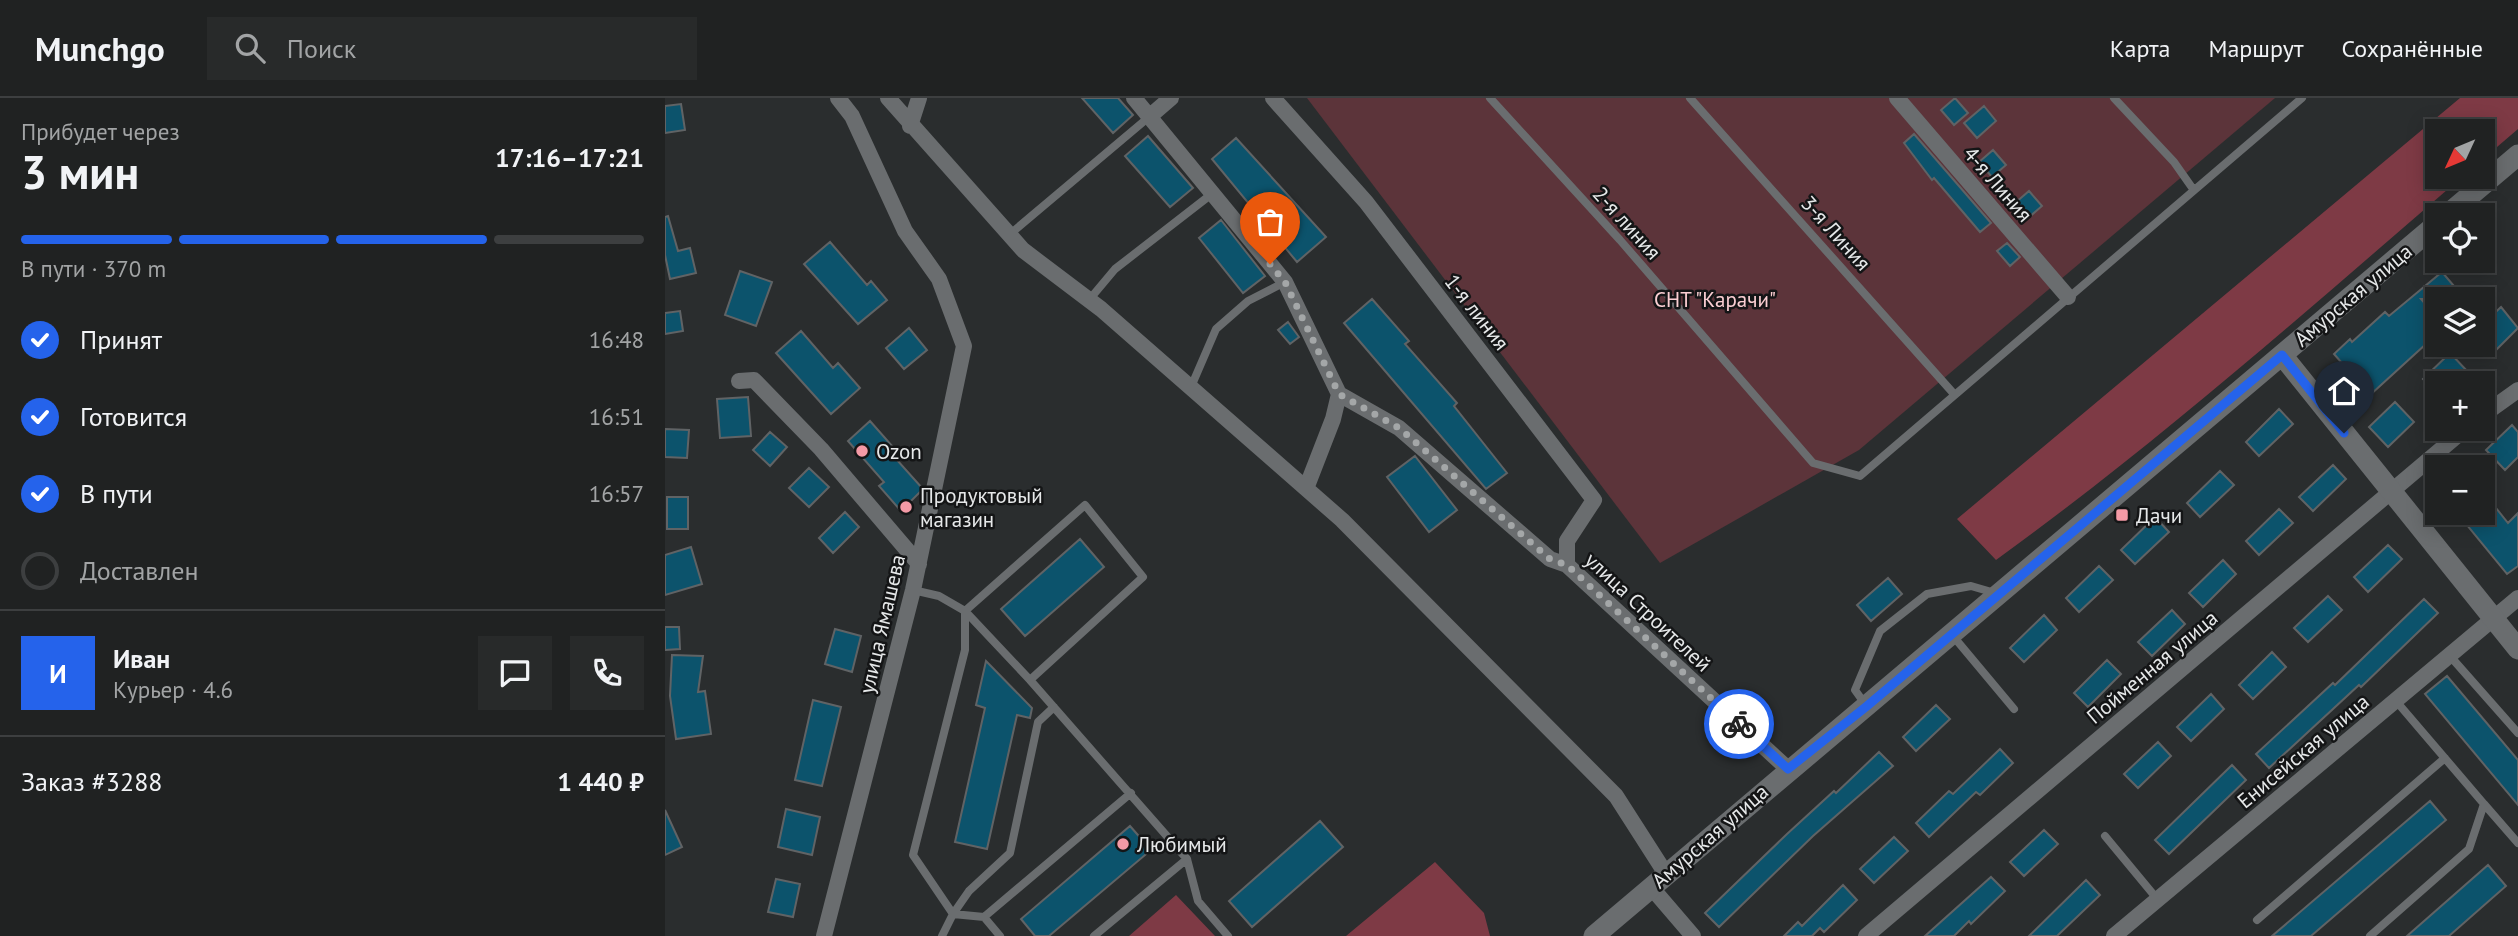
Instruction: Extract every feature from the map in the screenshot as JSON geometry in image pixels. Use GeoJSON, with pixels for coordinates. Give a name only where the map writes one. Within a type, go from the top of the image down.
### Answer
{"type":"FeatureCollection","features":[{"type":"Feature","properties":{"kind":"street","name":"улица Ямашева"},"geometry":{"type":"LineString","coordinates":[[824,936],[919,565],[964,346],[939,279],[905,231],[852,116],[838,98]]}},
{"type":"Feature","properties":{"kind":"street"},"geometry":{"type":"LineString","coordinates":[[888,98],[910,126],[1023,250],[1089,300],[1307,486],[1616,796],[1658,881],[1693,936]]}},
{"type":"Feature","properties":{"kind":"street"},"geometry":{"type":"LineString","coordinates":[[910,126],[919,98]]}},
{"type":"Feature","properties":{"kind":"street"},"geometry":{"type":"LineString","coordinates":[[1134,98],[1285,282],[1339,394],[1333,419],[1307,486]]}},
{"type":"Feature","properties":{"kind":"street"},"geometry":{"type":"LineString","coordinates":[[1149,117],[1171,98]]}},
{"type":"Feature","properties":{"kind":"street","name":"1-я линия"},"geometry":{"type":"LineString","coordinates":[[1273,98],[1366,202],[1594,500],[1567,541],[1567,565]]}},
{"type":"Feature","properties":{"kind":"street","name":"4-я Линия"},"geometry":{"type":"LineString","coordinates":[[1897,98],[2068,297]]}},
{"type":"Feature","properties":{"kind":"street"},"geometry":{"type":"LineString","coordinates":[[2462,203],[2516,161]]}},
{"type":"Feature","properties":{"kind":"street","name":"Амурская улица"},"geometry":{"type":"LineString","coordinates":[[1594,936],[1788,769],[1867,706],[2425,234]]}},
{"type":"Feature","properties":{"kind":"street"},"geometry":{"type":"LineString","coordinates":[[2282,355],[2518,649]]}},
{"type":"Feature","properties":{"kind":"street"},"geometry":{"type":"LineString","coordinates":[[740,381],[754,380],[821,449],[919,565]]}},
{"type":"Feature","properties":{"kind":"street"},"geometry":{"type":"LineString","coordinates":[[2495,406],[2518,390]]}},
{"type":"Feature","properties":{"kind":"street","name":"улица Строителей"},"geometry":{"type":"LineString","coordinates":[[1339,394],[1399,428],[1550,559],[1567,565],[1788,769]]}},
{"type":"Feature","properties":{"kind":"street","name":"Пойменная улица"},"geometry":{"type":"LineString","coordinates":[[1865,936],[2451,441]]}},
{"type":"Feature","properties":{"kind":"street","name":"Енисейская улица"},"geometry":{"type":"LineString","coordinates":[[2114,936],[2518,598]]}},
{"type":"Feature","properties":{"kind":"lane","name":"2-я линия"},"geometry":{"type":"LineString","coordinates":[[1490,98],[1620,240],[1813,463],[1860,476],[1954,394]]}},
{"type":"Feature","properties":{"kind":"lane","name":"3-я Линия"},"geometry":{"type":"LineString","coordinates":[[1690,98],[1954,394]]}},
{"type":"Feature","properties":{"kind":"lane"},"geometry":{"type":"LineString","coordinates":[[2114,98],[2174,162],[2193,189]]}},
{"type":"Feature","properties":{"kind":"lane"},"geometry":{"type":"LineString","coordinates":[[1954,394],[2302,98]]}},
{"type":"Feature","properties":{"kind":"lane"},"geometry":{"type":"LineString","coordinates":[[1009,235],[1149,117]]}},
{"type":"Feature","properties":{"kind":"lane"},"geometry":{"type":"LineString","coordinates":[[1089,300],[1115,269],[1213,193]]}},
{"type":"Feature","properties":{"kind":"lane"},"geometry":{"type":"LineString","coordinates":[[1191,387],[1216,329],[1248,301],[1285,282]]}},
{"type":"Feature","properties":{"kind":"lane"},"geometry":{"type":"LineString","coordinates":[[953,914],[913,855],[965,650],[965,611],[1085,505],[1143,577],[1030,680]]}},
{"type":"Feature","properties":{"kind":"lane"},"geometry":{"type":"LineString","coordinates":[[1867,706],[1855,690],[1880,631],[1927,594],[1971,586],[1998,594]]}},
{"type":"Feature","properties":{"kind":"lane"},"geometry":{"type":"LineString","coordinates":[[913,590],[939,596],[965,611],[1030,680],[1187,859],[1198,901],[1228,936]]}},
{"type":"Feature","properties":{"kind":"lane"},"geometry":{"type":"LineString","coordinates":[[1952,634],[2014,709]]}},
{"type":"Feature","properties":{"kind":"lane"},"geometry":{"type":"LineString","coordinates":[[2450,656],[2518,733]]}},
{"type":"Feature","properties":{"kind":"lane"},"geometry":{"type":"LineString","coordinates":[[2396,701],[2518,843]]}},
{"type":"Feature","properties":{"kind":"lane"},"geometry":{"type":"LineString","coordinates":[[942,936],[969,891],[1010,853],[1038,722],[1054,707]]}},
{"type":"Feature","properties":{"kind":"lane"},"geometry":{"type":"LineString","coordinates":[[2257,920],[2445,758]]}},
{"type":"Feature","properties":{"kind":"lane"},"geometry":{"type":"LineString","coordinates":[[984,917],[1131,793]]}},
{"type":"Feature","properties":{"kind":"lane"},"geometry":{"type":"LineString","coordinates":[[2370,936],[2469,849],[2484,804]]}},
{"type":"Feature","properties":{"kind":"lane"},"geometry":{"type":"LineString","coordinates":[[2105,836],[2158,900]]}},
{"type":"Feature","properties":{"kind":"lane"},"geometry":{"type":"LineString","coordinates":[[1094,936],[1187,859]]}},
{"type":"Feature","properties":{"kind":"lane"},"geometry":{"type":"LineString","coordinates":[[953,914],[984,917],[1000,936]]}},
{"type":"Feature","properties":{"kind":"green space","name":"СНТ \"Карачи\""},"geometry":{"type":"Polygon","coordinates":[[[1307,98],[2275,98],[1859,450],[1660,563],[1307,98]]]}},
{"type":"Feature","properties":{"kind":"shaded area"},"geometry":{"type":"Polygon","coordinates":[[[2460,98],[2518,98],[2518,129],[2495,149],[2495,119],[2435,119],[2460,98]]]}},
{"type":"Feature","properties":{"kind":"shaded area"},"geometry":{"type":"Polygon","coordinates":[[[2425,127],[2425,189],[2448,189],[2432,203],[2425,203],[2425,209],[2291,325],[2116,469],[1996,560],[1957,519],[2425,127]]]}},
{"type":"Feature","properties":{"kind":"shaded area"},"geometry":{"type":"Polygon","coordinates":[[[1435,862],[1484,913],[1490,936],[1346,936],[1435,862]]]}},
{"type":"Feature","properties":{"kind":"shaded area"},"geometry":{"type":"Polygon","coordinates":[[[1176,895],[1215,936],[1129,936],[1176,895]]]}},
{"type":"Feature","properties":{"kind":"building"},"geometry":{"type":"Polygon","coordinates":[[[1082,98],[1118,98],[1133,115],[1113,133],[1082,98]]]}},
{"type":"Feature","properties":{"kind":"building"},"geometry":{"type":"Polygon","coordinates":[[[1955,98],[1968,113],[1954,125],[1941,110],[1955,98]]]}},
{"type":"Feature","properties":{"kind":"building"},"geometry":{"type":"Polygon","coordinates":[[[681,104],[685,130],[665,133],[665,106],[681,104]]]}},
{"type":"Feature","properties":{"kind":"building"},"geometry":{"type":"Polygon","coordinates":[[[1984,106],[1996,121],[1977,138],[1964,123],[1984,106]]]}},
{"type":"Feature","properties":{"kind":"building"},"geometry":{"type":"Polygon","coordinates":[[[1914,134],[1991,223],[1980,232],[1934,178],[1932,180],[1904,143],[1914,134]]]}},
{"type":"Feature","properties":{"kind":"building"},"geometry":{"type":"Polygon","coordinates":[[[1148,136],[1193,188],[1170,207],[1125,156],[1148,136]]]}},
{"type":"Feature","properties":{"kind":"building"},"geometry":{"type":"Polygon","coordinates":[[[1236,138],[1326,237],[1297,262],[1212,159],[1236,138]]]}},
{"type":"Feature","properties":{"kind":"building"},"geometry":{"type":"Polygon","coordinates":[[[1993,150],[2006,165],[1992,177],[1979,162],[1993,150]]]}},
{"type":"Feature","properties":{"kind":"building"},"geometry":{"type":"Polygon","coordinates":[[[2029,191],[2042,206],[2028,218],[2015,203],[2029,191]]]}},
{"type":"Feature","properties":{"kind":"building"},"geometry":{"type":"Polygon","coordinates":[[[668,216],[678,251],[690,248],[696,273],[670,279],[665,255],[665,217],[668,216]]]}},
{"type":"Feature","properties":{"kind":"building"},"geometry":{"type":"Polygon","coordinates":[[[1221,220],[1265,276],[1243,293],[1199,238],[1221,220]]]}},
{"type":"Feature","properties":{"kind":"building"},"geometry":{"type":"Polygon","coordinates":[[[830,242],[867,285],[871,281],[887,300],[858,324],[804,264],[830,242]]]}},
{"type":"Feature","properties":{"kind":"building"},"geometry":{"type":"Polygon","coordinates":[[[2007,243],[2020,257],[2010,266],[1997,251],[2007,243]]]}},
{"type":"Feature","properties":{"kind":"building"},"geometry":{"type":"Polygon","coordinates":[[[740,271],[772,282],[756,326],[725,315],[740,271]]]}},
{"type":"Feature","properties":{"kind":"building"},"geometry":{"type":"Polygon","coordinates":[[[2441,273],[2455,287],[2425,287],[2425,299],[2421,299],[2425,304],[2425,345],[2370,395],[2334,354],[2350,339],[2352,342],[2385,312],[2389,316],[2441,273]]]}},
{"type":"Feature","properties":{"kind":"building"},"geometry":{"type":"Polygon","coordinates":[[[1372,299],[1409,341],[1405,344],[1457,403],[1454,406],[1507,473],[1486,489],[1344,323],[1372,299]]]}},
{"type":"Feature","properties":{"kind":"building"},"geometry":{"type":"Polygon","coordinates":[[[2501,307],[2518,328],[2495,351],[2495,313],[2501,307]]]}},
{"type":"Feature","properties":{"kind":"building"},"geometry":{"type":"Polygon","coordinates":[[[680,311],[683,331],[665,334],[665,313],[680,311]]]}},
{"type":"Feature","properties":{"kind":"building"},"geometry":{"type":"Polygon","coordinates":[[[1288,322],[1299,337],[1290,344],[1278,330],[1288,322]]]}},
{"type":"Feature","properties":{"kind":"building"},"geometry":{"type":"Polygon","coordinates":[[[909,328],[927,350],[904,369],[886,348],[909,328]]]}},
{"type":"Feature","properties":{"kind":"building"},"geometry":{"type":"Polygon","coordinates":[[[801,331],[833,368],[838,363],[860,388],[831,414],[776,353],[801,331]]]}},
{"type":"Feature","properties":{"kind":"building"},"geometry":{"type":"Polygon","coordinates":[[[2446,357],[2454,357],[2467,371],[2431,371],[2446,357]]]}},
{"type":"Feature","properties":{"kind":"building"},"geometry":{"type":"Polygon","coordinates":[[[748,397],[751,436],[720,438],[717,399],[748,397]]]}},
{"type":"Feature","properties":{"kind":"building"},"geometry":{"type":"Polygon","coordinates":[[[2395,402],[2414,422],[2388,447],[2369,427],[2395,402]]]}},
{"type":"Feature","properties":{"kind":"building"},"geometry":{"type":"Polygon","coordinates":[[[2279,409],[2293,424],[2259,456],[2246,442],[2279,409]]]}},
{"type":"Feature","properties":{"kind":"building"},"geometry":{"type":"Polygon","coordinates":[[[870,421],[893,447],[888,450],[923,489],[901,511],[879,486],[884,482],[848,441],[870,421]]]}},
{"type":"Feature","properties":{"kind":"building"},"geometry":{"type":"Polygon","coordinates":[[[2512,425],[2518,432],[2518,457],[2505,470],[2495,459],[2495,455],[2486,450],[2512,425]]]}},
{"type":"Feature","properties":{"kind":"building"},"geometry":{"type":"Polygon","coordinates":[[[665,429],[689,430],[687,458],[665,457],[665,429]]]}},
{"type":"Feature","properties":{"kind":"building"},"geometry":{"type":"Polygon","coordinates":[[[770,432],[787,447],[770,466],[753,450],[770,432]]]}},
{"type":"Feature","properties":{"kind":"building"},"geometry":{"type":"Polygon","coordinates":[[[1415,456],[1457,510],[1429,532],[1387,477],[1415,456]]]}},
{"type":"Feature","properties":{"kind":"building"},"geometry":{"type":"Polygon","coordinates":[[[2333,465],[2346,479],[2313,511],[2299,497],[2333,465]]]}},
{"type":"Feature","properties":{"kind":"building"},"geometry":{"type":"Polygon","coordinates":[[[809,468],[829,487],[809,507],[789,488],[809,468]]]}},
{"type":"Feature","properties":{"kind":"building"},"geometry":{"type":"Polygon","coordinates":[[[2220,471],[2234,485],[2200,517],[2187,503],[2220,471]]]}},
{"type":"Feature","properties":{"kind":"building"},"geometry":{"type":"Polygon","coordinates":[[[667,497],[688,497],[688,529],[667,529],[667,497]]]}},
{"type":"Feature","properties":{"kind":"building"},"geometry":{"type":"Polygon","coordinates":[[[2495,507],[2508,523],[2518,513],[2518,566],[2507,574],[2467,525],[2495,525],[2495,507]]]}},
{"type":"Feature","properties":{"kind":"building"},"geometry":{"type":"Polygon","coordinates":[[[2279,509],[2293,523],[2259,555],[2246,541],[2279,509]]]}},
{"type":"Feature","properties":{"kind":"building"},"geometry":{"type":"Polygon","coordinates":[[[845,512],[859,527],[833,553],[819,538],[845,512]]]}},
{"type":"Feature","properties":{"kind":"building"},"geometry":{"type":"Polygon","coordinates":[[[2155,517],[2169,532],[2135,564],[2121,550],[2155,517]]]}},
{"type":"Feature","properties":{"kind":"building"},"geometry":{"type":"Polygon","coordinates":[[[1080,539],[1104,567],[1025,636],[1001,609],[1080,539]]]}},
{"type":"Feature","properties":{"kind":"building"},"geometry":{"type":"Polygon","coordinates":[[[2388,545],[2402,559],[2368,592],[2354,577],[2388,545]]]}},
{"type":"Feature","properties":{"kind":"building"},"geometry":{"type":"Polygon","coordinates":[[[691,547],[702,584],[665,595],[665,555],[691,547]]]}},
{"type":"Feature","properties":{"kind":"building"},"geometry":{"type":"Polygon","coordinates":[[[2223,560],[2236,574],[2203,607],[2189,593],[2223,560]]]}},
{"type":"Feature","properties":{"kind":"building"},"geometry":{"type":"Polygon","coordinates":[[[2099,566],[2113,580],[2079,612],[2066,598],[2099,566]]]}},
{"type":"Feature","properties":{"kind":"building"},"geometry":{"type":"Polygon","coordinates":[[[1888,578],[1902,594],[1871,621],[1857,605],[1888,578]]]}},
{"type":"Feature","properties":{"kind":"building"},"geometry":{"type":"Polygon","coordinates":[[[2328,596],[2342,610],[2308,642],[2294,628],[2328,596]]]}},
{"type":"Feature","properties":{"kind":"building"},"geometry":{"type":"Polygon","coordinates":[[[2424,599],[2438,613],[2361,687],[2359,685],[2269,768],[2256,754],[2333,683],[2335,685],[2424,599]]]}},
{"type":"Feature","properties":{"kind":"building"},"geometry":{"type":"Polygon","coordinates":[[[2172,610],[2185,624],[2152,656],[2138,642],[2172,610]]]}},
{"type":"Feature","properties":{"kind":"building"},"geometry":{"type":"Polygon","coordinates":[[[2044,615],[2057,630],[2024,662],[2010,648],[2044,615]]]}},
{"type":"Feature","properties":{"kind":"building"},"geometry":{"type":"Polygon","coordinates":[[[665,627],[679,627],[680,649],[665,650],[665,627]]]}},
{"type":"Feature","properties":{"kind":"building"},"geometry":{"type":"Polygon","coordinates":[[[835,629],[861,636],[852,672],[825,664],[835,629]]]}},
{"type":"Feature","properties":{"kind":"building"},"geometry":{"type":"Polygon","coordinates":[[[2272,652],[2286,667],[2253,699],[2239,685],[2272,652]]]}},
{"type":"Feature","properties":{"kind":"building"},"geometry":{"type":"Polygon","coordinates":[[[672,655],[703,656],[698,692],[705,691],[711,734],[676,739],[670,696],[672,655]]]}},
{"type":"Feature","properties":{"kind":"building"},"geometry":{"type":"Polygon","coordinates":[[[2107,660],[2121,674],[2088,707],[2074,693],[2107,660]]]}},
{"type":"Feature","properties":{"kind":"building"},"geometry":{"type":"Polygon","coordinates":[[[986,661],[1032,708],[1030,718],[1017,715],[987,849],[955,842],[985,708],[976,705],[986,661]]]}},
{"type":"Feature","properties":{"kind":"building"},"geometry":{"type":"Polygon","coordinates":[[[2447,676],[2518,760],[2518,805],[2425,694],[2447,676]]]}},
{"type":"Feature","properties":{"kind":"building"},"geometry":{"type":"Polygon","coordinates":[[[2211,694],[2224,709],[2191,741],[2177,727],[2211,694]]]}},
{"type":"Feature","properties":{"kind":"building"},"geometry":{"type":"Polygon","coordinates":[[[813,700],[841,707],[822,786],[795,780],[813,700]]]}},
{"type":"Feature","properties":{"kind":"building"},"geometry":{"type":"Polygon","coordinates":[[[1936,705],[1950,719],[1916,751],[1903,737],[1936,705]]]}},
{"type":"Feature","properties":{"kind":"building"},"geometry":{"type":"Polygon","coordinates":[[[2158,742],[2171,756],[2138,788],[2124,774],[2158,742]]]}},
{"type":"Feature","properties":{"kind":"building"},"geometry":{"type":"Polygon","coordinates":[[[2000,749],[2013,763],[1980,795],[1976,792],[1929,837],[1916,823],[1949,791],[1953,794],[2000,749]]]}},
{"type":"Feature","properties":{"kind":"building"},"geometry":{"type":"Polygon","coordinates":[[[1879,752],[1893,766],[1813,836],[1719,927],[1705,913],[1787,834],[1879,752]]]}},
{"type":"Feature","properties":{"kind":"building"},"geometry":{"type":"Polygon","coordinates":[[[2232,765],[2246,780],[2169,854],[2155,840],[2232,765]]]}},
{"type":"Feature","properties":{"kind":"building"},"geometry":{"type":"Polygon","coordinates":[[[2430,801],[2446,820],[2311,936],[2272,936],[2430,801]]]}},
{"type":"Feature","properties":{"kind":"building"},"geometry":{"type":"Polygon","coordinates":[[[786,809],[820,817],[812,855],[778,847],[786,809]]]}},
{"type":"Feature","properties":{"kind":"building"},"geometry":{"type":"Polygon","coordinates":[[[665,810],[682,847],[665,855],[665,810]]]}},
{"type":"Feature","properties":{"kind":"building"},"geometry":{"type":"Polygon","coordinates":[[[1320,821],[1343,847],[1252,927],[1229,901],[1320,821]]]}},
{"type":"Feature","properties":{"kind":"building"},"geometry":{"type":"Polygon","coordinates":[[[1130,826],[1151,850],[1049,936],[1035,936],[1021,919],[1130,826]]]}},
{"type":"Feature","properties":{"kind":"building"},"geometry":{"type":"Polygon","coordinates":[[[2044,830],[2058,844],[2024,876],[2010,862],[2044,830]]]}},
{"type":"Feature","properties":{"kind":"building"},"geometry":{"type":"Polygon","coordinates":[[[1894,837],[1908,851],[1874,883],[1860,869],[1894,837]]]}},
{"type":"Feature","properties":{"kind":"building"},"geometry":{"type":"Polygon","coordinates":[[[2488,865],[2506,886],[2449,936],[2407,936],[2488,865]]]}},
{"type":"Feature","properties":{"kind":"building"},"geometry":{"type":"Polygon","coordinates":[[[1991,877],[2005,891],[1971,924],[1969,921],[1954,936],[1925,936],[1991,877]]]}},
{"type":"Feature","properties":{"kind":"building"},"geometry":{"type":"Polygon","coordinates":[[[776,879],[800,884],[793,917],[768,912],[776,879]]]}},
{"type":"Feature","properties":{"kind":"building"},"geometry":{"type":"Polygon","coordinates":[[[2086,880],[2100,895],[2057,936],[2029,936],[2086,880]]]}},
{"type":"Feature","properties":{"kind":"building"},"geometry":{"type":"Polygon","coordinates":[[[1843,885],[1857,900],[1824,932],[1820,928],[1812,936],[1784,936],[1798,922],[1802,926],[1843,885]]]}},
{"type":"Feature","properties":{"kind":"way so far"},"geometry":{"type":"LineString","coordinates":[[1270,264],[1285,282],[1339,394],[1399,428],[1550,559],[1567,565],[1739,724]]}},
{"type":"Feature","properties":{"kind":"place","name":"Ozon"},"geometry":{"type":"Point","coordinates":[862,451]}},
{"type":"Feature","properties":{"kind":"place","name":"Продуктовый магазин"},"geometry":{"type":"Point","coordinates":[906,507]}},
{"type":"Feature","properties":{"kind":"place","name":"Дачи"},"geometry":{"type":"Point","coordinates":[2122,515]}},
{"type":"Feature","properties":{"kind":"place","name":"Любимый"},"geometry":{"type":"Point","coordinates":[1123,844]}},
{"type":"Feature","properties":{"kind":"route"},"geometry":{"type":"LineString","coordinates":[[1739,724],[1788,769],[1867,706],[2282,355],[2344,433]]}}]}
